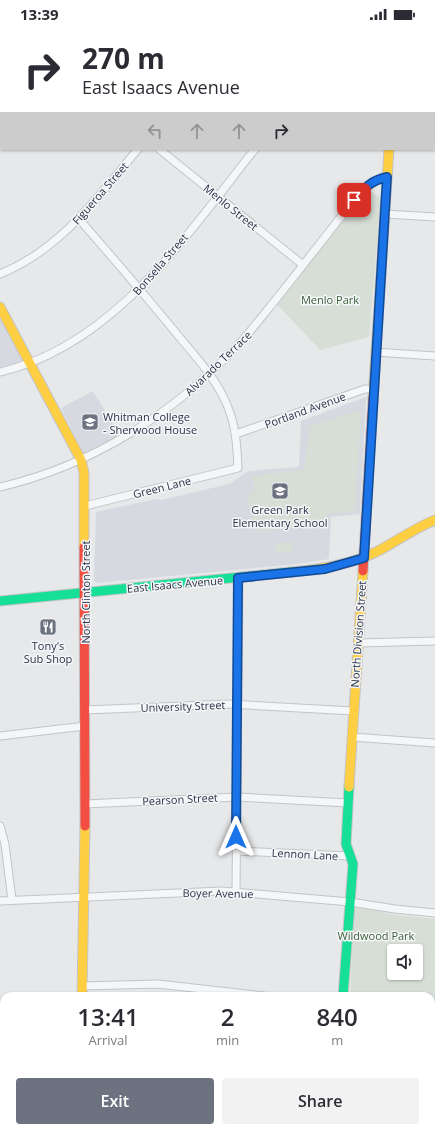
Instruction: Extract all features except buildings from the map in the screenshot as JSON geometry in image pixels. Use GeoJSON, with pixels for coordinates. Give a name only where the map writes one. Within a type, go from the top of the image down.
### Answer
{"type":"FeatureCollection","features":[{"type":"Feature","properties":{"kind":"street","name":"Figueroa Street"},"geometry":{"type":"LineString","coordinates":[[0,274],[42,250],[79,219],[137,150]]}},
{"type":"Feature","properties":{"kind":"street","name":"Menlo Street"},"geometry":{"type":"LineString","coordinates":[[160,150],[303,265]]}},
{"type":"Feature","properties":{"kind":"street","name":"Bonsella Street"},"geometry":{"type":"LineString","coordinates":[[0,372],[30,363],[93,328],[140,289],[254,150]]}},
{"type":"Feature","properties":{"kind":"street","name":"North Division Street"},"geometry":{"type":"LineString","coordinates":[[343,992],[353,864],[346,844],[348,803],[375,389],[375,352],[389,150]]}},
{"type":"Feature","properties":{"kind":"street","name":"Alvarado Terrace"},"geometry":{"type":"LineString","coordinates":[[0,487],[81,460],[154,418],[182,398],[251,331],[363,189],[372,182],[387,177]]}},
{"type":"Feature","properties":{"kind":"street"},"geometry":{"type":"LineString","coordinates":[[385,214],[435,217]]}},
{"type":"Feature","properties":{"kind":"street"},"geometry":{"type":"LineString","coordinates":[[79,219],[140,289],[209,373],[228,406],[236,434]]}},
{"type":"Feature","properties":{"kind":"street","name":"North Clinton Street"},"geometry":{"type":"LineString","coordinates":[[0,307],[81,460],[84,473],[85,804],[82,992]]}},
{"type":"Feature","properties":{"kind":"street"},"geometry":{"type":"LineString","coordinates":[[375,352],[435,356]]}},
{"type":"Feature","properties":{"kind":"street","name":"Portland Avenue"},"geometry":{"type":"LineString","coordinates":[[236,434],[365,389],[375,389]]}},
{"type":"Feature","properties":{"kind":"street","name":"Green Lane"},"geometry":{"type":"LineString","coordinates":[[85,506],[238,468],[236,434]]}},
{"type":"Feature","properties":{"kind":"street","name":"East Isaacs Avenue"},"geometry":{"type":"LineString","coordinates":[[0,601],[325,569],[364,558],[387,547],[422,525],[435,520]]}},
{"type":"Feature","properties":{"kind":"street"},"geometry":{"type":"LineString","coordinates":[[236,892],[238,578]]}},
{"type":"Feature","properties":{"kind":"street"},"geometry":{"type":"LineString","coordinates":[[358,643],[435,641]]}},
{"type":"Feature","properties":{"kind":"street","name":"University Street"},"geometry":{"type":"LineString","coordinates":[[85,710],[237,704],[353,711]]}},
{"type":"Feature","properties":{"kind":"street"},"geometry":{"type":"LineString","coordinates":[[0,736],[84,726]]}},
{"type":"Feature","properties":{"kind":"street"},"geometry":{"type":"LineString","coordinates":[[352,737],[435,743]]}},
{"type":"Feature","properties":{"kind":"street","name":"Pearson Street"},"geometry":{"type":"LineString","coordinates":[[85,804],[236,797],[348,803]]}},
{"type":"Feature","properties":{"kind":"street"},"geometry":{"type":"LineString","coordinates":[[0,826],[5,844],[12,900]]}},
{"type":"Feature","properties":{"kind":"street","name":"Lennon Lane"},"geometry":{"type":"LineString","coordinates":[[236,851],[350,856]]}},
{"type":"Feature","properties":{"kind":"street","name":"Boyer Avenue"},"geometry":{"type":"LineString","coordinates":[[0,901],[210,891],[350,902],[395,909],[435,912]]}},
{"type":"Feature","properties":{"kind":"street"},"geometry":{"type":"LineString","coordinates":[[82,986],[158,984],[229,992]]}},
{"type":"Feature","properties":{"kind":"shaded area"},"geometry":{"type":"Polygon","coordinates":[[[0,314],[27,362],[0,367],[0,314]]]}},
{"type":"Feature","properties":{"kind":"shaded area","name":"Whitman College - Sherwood House"},"geometry":{"type":"Polygon","coordinates":[[[93,391],[120,436],[84,454],[61,408],[93,391]]]}},
{"type":"Feature","properties":{"kind":"shaded area","name":"Green Park Elementary School"},"geometry":{"type":"Polygon","coordinates":[[[366,397],[360,514],[331,517],[329,559],[297,564],[97,583],[94,581],[96,512],[156,499],[161,500],[229,484],[249,471],[299,467],[301,421],[366,397]]]}},
{"type":"Feature","properties":{"kind":"green space","name":"Menlo Park"},"geometry":{"type":"Polygon","coordinates":[[[363,189],[381,198],[369,337],[320,350],[274,301],[363,189]]]}},
{"type":"Feature","properties":{"kind":"green space"},"geometry":{"type":"Polygon","coordinates":[[[361,410],[355,511],[326,514],[326,526],[256,531],[246,495],[255,492],[252,476],[304,470],[310,426],[361,410]]]}},
{"type":"Feature","properties":{"kind":"green space"},"geometry":{"type":"Polygon","coordinates":[[[292,542],[293,552],[275,553],[275,543],[292,542]]]}},
{"type":"Feature","properties":{"kind":"green space","name":"Wildwood Park"},"geometry":{"type":"Polygon","coordinates":[[[354,906],[396,915],[435,919],[435,992],[350,992],[354,906]]]}},
{"type":"Feature","properties":{"kind":"traffic: fast"},"geometry":{"type":"LineString","coordinates":[[0,601],[291,572]]}},
{"type":"Feature","properties":{"kind":"traffic: fast"},"geometry":{"type":"LineString","coordinates":[[343,992],[353,864],[346,844],[349,787]]}},
{"type":"Feature","properties":{"kind":"traffic: slow"},"geometry":{"type":"LineString","coordinates":[[373,398],[389,150]]}},
{"type":"Feature","properties":{"kind":"traffic: slow"},"geometry":{"type":"LineString","coordinates":[[0,307],[81,460],[84,473],[84,547]]}},
{"type":"Feature","properties":{"kind":"traffic: slow"},"geometry":{"type":"LineString","coordinates":[[291,572],[325,568],[357,560],[378,551],[435,520]]}},
{"type":"Feature","properties":{"kind":"traffic: slow"},"geometry":{"type":"LineString","coordinates":[[349,787],[363,571]]}},
{"type":"Feature","properties":{"kind":"traffic: slow"},"geometry":{"type":"LineString","coordinates":[[82,992],[85,826]]}},
{"type":"Feature","properties":{"kind":"traffic: jam"},"geometry":{"type":"LineString","coordinates":[[363,571],[373,398]]}},
{"type":"Feature","properties":{"kind":"traffic: jam"},"geometry":{"type":"LineString","coordinates":[[84,547],[85,826]]}},
{"type":"Feature","properties":{"kind":"place","name":"Whitman College - Sherwood House"},"geometry":{"type":"Point","coordinates":[90,422]}},
{"type":"Feature","properties":{"kind":"place","name":"Green Park Elementary School"},"geometry":{"type":"Point","coordinates":[280,491]}},
{"type":"Feature","properties":{"kind":"place","name":"Tony's Sub Shop"},"geometry":{"type":"Point","coordinates":[48,627]}},
{"type":"Feature","properties":{"kind":"route"},"geometry":{"type":"LineString","coordinates":[[236,837],[238,578],[325,569],[364,558],[375,389],[375,352],[387,177],[380,178],[372,182],[363,189],[354,200]]}}]}
